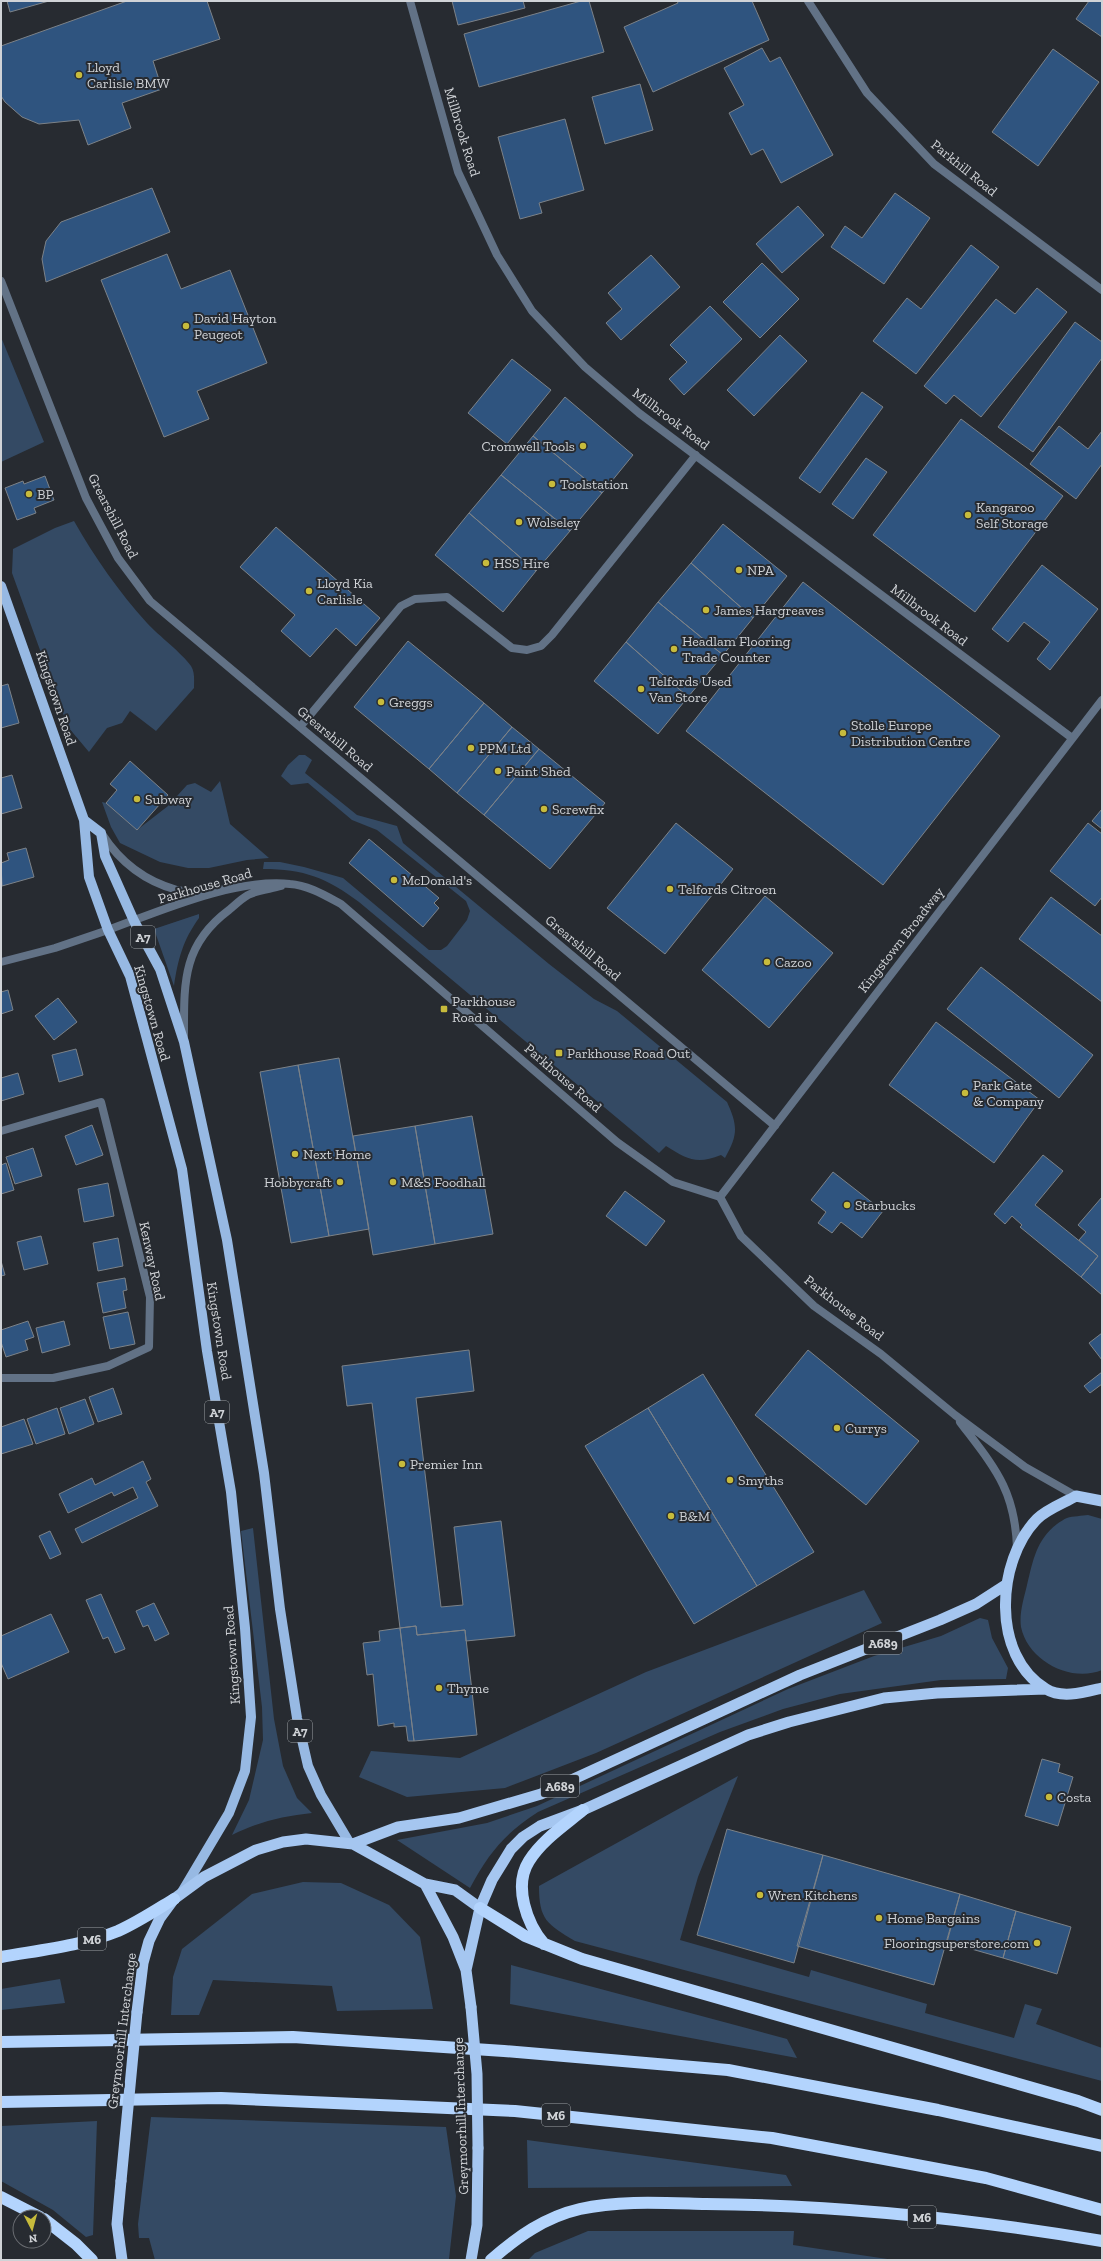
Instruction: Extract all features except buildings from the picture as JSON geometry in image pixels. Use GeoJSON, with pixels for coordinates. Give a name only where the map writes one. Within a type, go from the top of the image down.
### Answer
{"type":"FeatureCollection","features":[{"type":"Feature","properties":{"kind":"highway"},"geometry":{"type":"LineString","coordinates":[[1099,1497],[1076,1496],[1037,1518],[1017,1548],[1008,1584],[1006,1622],[1011,1643],[1018,1661],[1031,1677],[1046,1689],[1070,1694],[1102,1688]]}},
{"type":"Feature","properties":{"kind":"highway","name":"A689"},"geometry":{"type":"LineString","coordinates":[[351,1843],[398,1827],[459,1818],[541,1794],[800,1675],[964,1609],[1008,1584]]}},
{"type":"Feature","properties":{"kind":"highway","name":"A689"},"geometry":{"type":"LineString","coordinates":[[466,1970],[480,1908],[499,1866],[523,1837],[540,1826],[583,1810],[748,1735],[821,1713],[899,1696],[937,1692],[1046,1689]]}},
{"type":"Feature","properties":{"kind":"highway"},"geometry":{"type":"LineString","coordinates":[[546,1945],[529,1922],[524,1908],[523,1893],[528,1862],[537,1849],[583,1810]]}},
{"type":"Feature","properties":{"kind":"highway","name":"Greymoorhill Interchange"},"geometry":{"type":"LineString","coordinates":[[122,2260],[117,2224],[137,2012],[143,1963],[149,1941],[160,1918],[178,1896],[204,1877],[256,1850],[283,1842],[306,1839],[351,1843],[425,1884],[453,1937],[466,1970],[477,2074],[477,2225],[471,2260]]}},
{"type":"Feature","properties":{"kind":"highway"},"geometry":{"type":"LineString","coordinates":[[425,1884],[455,1890],[480,1908],[525,1936],[582,1959],[1078,2101],[1102,2110]]}},
{"type":"Feature","properties":{"kind":"highway","name":"M6"},"geometry":{"type":"LineString","coordinates":[[1,1957],[76,1943],[103,1936],[136,1922],[178,1896]]}},
{"type":"Feature","properties":{"kind":"highway"},"geometry":{"type":"LineString","coordinates":[[1,2042],[293,2037],[504,2051],[728,2070],[938,2110],[1102,2146]]}},
{"type":"Feature","properties":{"kind":"highway","name":"M6"},"geometry":{"type":"LineString","coordinates":[[1,2102],[221,2098],[515,2111],[772,2138],[986,2178],[1102,2210]]}},
{"type":"Feature","properties":{"kind":"highway"},"geometry":{"type":"LineString","coordinates":[[1,2197],[24,2209]]}},
{"type":"Feature","properties":{"kind":"highway","name":"M6"},"geometry":{"type":"LineString","coordinates":[[491,2260],[522,2235],[560,2215],[601,2206],[653,2203],[741,2204],[838,2209],[1009,2225],[1102,2241]]}},
{"type":"Feature","properties":{"kind":"highway"},"geometry":{"type":"LineString","coordinates":[[52,2225],[76,2244],[92,2260]]}},
{"type":"Feature","properties":{"kind":"main road","name":"Kingstown Road"},"geometry":{"type":"LineString","coordinates":[[1,586],[84,820],[89,877],[108,930],[130,976],[182,1170],[207,1351],[231,1492],[245,1628],[251,1717],[245,1771],[229,1813],[178,1896]]}},
{"type":"Feature","properties":{"kind":"main road"},"geometry":{"type":"LineString","coordinates":[[84,820],[101,833]]}},
{"type":"Feature","properties":{"kind":"main road","name":"Kingstown Road"},"geometry":{"type":"LineString","coordinates":[[101,833],[105,856],[134,921],[160,969],[184,1042],[227,1240],[264,1473],[280,1609],[297,1718],[308,1766],[321,1794],[351,1843]]}},
{"type":"Feature","properties":{"kind":"street","name":"Millbrook Road"},"geometry":{"type":"LineString","coordinates":[[410,1],[458,172],[497,255],[532,312],[585,367],[639,413],[1072,738]]}},
{"type":"Feature","properties":{"kind":"street","name":"Parkhill Road"},"geometry":{"type":"LineString","coordinates":[[808,1],[867,93],[934,164],[1102,290]]}},
{"type":"Feature","properties":{"kind":"street","name":"Grearshill Road"},"geometry":{"type":"LineString","coordinates":[[1,281],[86,498],[118,558],[150,600],[775,1126]]}},
{"type":"Feature","properties":{"kind":"street"},"geometry":{"type":"LineString","coordinates":[[300,727],[401,606],[415,599],[447,597],[512,648],[527,650],[541,646],[552,635],[696,455]]}},
{"type":"Feature","properties":{"kind":"street","name":"Kingstown Broadway"},"geometry":{"type":"LineString","coordinates":[[720,1197],[1102,700]]}},
{"type":"Feature","properties":{"kind":"street"},"geometry":{"type":"LineString","coordinates":[[101,833],[112,850],[143,877],[178,890],[232,889]]}},
{"type":"Feature","properties":{"kind":"street","name":"Parkhouse Road"},"geometry":{"type":"LineString","coordinates":[[1,962],[55,948],[232,889],[262,883],[292,884],[315,891],[341,904],[617,1142],[672,1182],[720,1197],[741,1236],[814,1306],[881,1354],[955,1415],[1025,1467],[1076,1496]]}},
{"type":"Feature","properties":{"kind":"street"},"geometry":{"type":"LineString","coordinates":[[184,1042],[184,996],[187,970],[197,941],[216,919],[249,895],[292,884]]}},
{"type":"Feature","properties":{"kind":"street","name":"Kenway Road"},"geometry":{"type":"LineString","coordinates":[[1,1132],[101,1102],[150,1297],[149,1347],[108,1366],[52,1378],[1,1378]]}},
{"type":"Feature","properties":{"kind":"street","name":"Parkhouse Road"},"geometry":{"type":"LineString","coordinates":[[955,1415],[998,1474],[1012,1505],[1016,1522],[1017,1548]]}},
{"type":"Feature","properties":{"kind":"shaded area"},"geometry":{"type":"Polygon","coordinates":[[[1,337],[44,442],[1,462],[1,337]]]}},
{"type":"Feature","properties":{"kind":"shaded area"},"geometry":{"type":"Polygon","coordinates":[[[74,521],[90,548],[117,587],[147,623],[187,661],[192,668],[194,677],[194,688],[156,731],[130,711],[122,723],[107,728],[89,752],[68,727],[12,573],[13,549],[55,528],[74,521]]]}},
{"type":"Feature","properties":{"kind":"shaded area"},"geometry":{"type":"Polygon","coordinates":[[[299,755],[305,755],[312,760],[305,773],[357,815],[397,826],[403,843],[549,964],[594,999],[617,1011],[727,1102],[735,1124],[735,1130],[732,1143],[725,1158],[721,1155],[705,1160],[692,1159],[666,1146],[659,1153],[359,902],[336,887],[314,876],[278,869],[263,869],[264,862],[280,862],[343,878],[429,950],[441,950],[447,946],[467,920],[470,911],[466,901],[377,830],[352,820],[308,783],[291,785],[281,776],[288,765],[299,755]]]}},
{"type":"Feature","properties":{"kind":"shaded area"},"geometry":{"type":"Polygon","coordinates":[[[220,781],[230,824],[269,858],[247,860],[209,868],[188,868],[160,862],[120,843],[111,827],[102,802],[106,803],[137,830],[168,806],[187,785],[195,783],[211,792],[220,781]]]}},
{"type":"Feature","properties":{"kind":"shaded area"},"geometry":{"type":"Polygon","coordinates":[[[199,914],[199,918],[193,926],[182,950],[174,986],[154,929],[199,914]]]}},
{"type":"Feature","properties":{"kind":"shaded area"},"geometry":{"type":"Polygon","coordinates":[[[1088,1515],[1102,1519],[1102,1670],[1077,1674],[1052,1666],[1032,1650],[1025,1639],[1021,1627],[1021,1611],[1036,1552],[1044,1537],[1057,1524],[1067,1518],[1088,1515]]]}},
{"type":"Feature","properties":{"kind":"shaded area"},"geometry":{"type":"Polygon","coordinates":[[[253,1528],[274,1719],[283,1766],[297,1798],[312,1813],[271,1820],[251,1826],[232,1835],[249,1800],[263,1740],[262,1707],[241,1531],[253,1528]]]}},
{"type":"Feature","properties":{"kind":"shaded area"},"geometry":{"type":"Polygon","coordinates":[[[864,1590],[882,1623],[596,1753],[505,1788],[407,1797],[359,1777],[371,1751],[460,1758],[646,1672],[864,1590]]]}},
{"type":"Feature","properties":{"kind":"shaded area"},"geometry":{"type":"Polygon","coordinates":[[[980,1618],[988,1620],[992,1638],[1008,1668],[1006,1679],[941,1680],[840,1694],[783,1709],[720,1732],[538,1812],[516,1828],[498,1845],[484,1864],[470,1888],[397,1840],[487,1823],[537,1806],[788,1689],[874,1656],[941,1636],[980,1618]]]}},
{"type":"Feature","properties":{"kind":"shaded area"},"geometry":{"type":"Polygon","coordinates":[[[738,1776],[698,1877],[680,1940],[809,1977],[811,1970],[927,2004],[925,2013],[1014,2038],[1025,2004],[1042,2009],[1036,2024],[1102,2048],[1102,2081],[575,1941],[546,1920],[541,1907],[539,1886],[738,1776]]]}},
{"type":"Feature","properties":{"kind":"shaded area"},"geometry":{"type":"Polygon","coordinates":[[[303,1882],[341,1883],[389,1905],[420,1937],[433,2009],[337,2011],[332,1986],[213,1980],[199,2015],[171,2015],[173,1977],[182,1949],[252,1894],[303,1882]]]}},
{"type":"Feature","properties":{"kind":"shaded area"},"geometry":{"type":"Polygon","coordinates":[[[511,1965],[787,2039],[797,2058],[510,2004],[511,1965]]]}},
{"type":"Feature","properties":{"kind":"shaded area"},"geometry":{"type":"Polygon","coordinates":[[[60,1979],[65,2003],[1,2010],[1,1989],[60,1979]]]}},
{"type":"Feature","properties":{"kind":"shaded area"},"geometry":{"type":"Polygon","coordinates":[[[151,2117],[446,2127],[456,2196],[449,2259],[155,2260],[149,2238],[139,2238],[138,2224],[151,2117]]]}},
{"type":"Feature","properties":{"kind":"shaded area"},"geometry":{"type":"Polygon","coordinates":[[[97,2121],[93,2235],[86,2237],[52,2209],[1,2181],[1,2126],[97,2121]]]}},
{"type":"Feature","properties":{"kind":"shaded area"},"geometry":{"type":"Polygon","coordinates":[[[527,2140],[786,2175],[792,2186],[528,2188],[527,2140]]]}},
{"type":"Feature","properties":{"kind":"shaded area"},"geometry":{"type":"Polygon","coordinates":[[[588,2231],[794,2231],[793,2245],[894,2260],[528,2260],[535,2253],[588,2231]]]}},
{"type":"Feature","properties":{"kind":"place","name":"Lloyd Carlisle BMW"},"geometry":{"type":"Point","coordinates":[79,75]}},
{"type":"Feature","properties":{"kind":"place","name":"David Hayton Peugeot"},"geometry":{"type":"Point","coordinates":[186,326]}},
{"type":"Feature","properties":{"kind":"place","name":"Cromwell Tools"},"geometry":{"type":"Point","coordinates":[583,446]}},
{"type":"Feature","properties":{"kind":"place","name":"Toolstation"},"geometry":{"type":"Point","coordinates":[552,484]}},
{"type":"Feature","properties":{"kind":"place","name":"BP"},"geometry":{"type":"Point","coordinates":[29,494]}},
{"type":"Feature","properties":{"kind":"place","name":"Kangaroo Self Storage"},"geometry":{"type":"Point","coordinates":[968,515]}},
{"type":"Feature","properties":{"kind":"place","name":"Wolseley"},"geometry":{"type":"Point","coordinates":[519,522]}},
{"type":"Feature","properties":{"kind":"place","name":"HSS Hire"},"geometry":{"type":"Point","coordinates":[486,563]}},
{"type":"Feature","properties":{"kind":"place","name":"NPA"},"geometry":{"type":"Point","coordinates":[739,570]}},
{"type":"Feature","properties":{"kind":"place","name":"Lloyd Kia Carlisle"},"geometry":{"type":"Point","coordinates":[309,591]}},
{"type":"Feature","properties":{"kind":"place","name":"James Hargreaves"},"geometry":{"type":"Point","coordinates":[706,610]}},
{"type":"Feature","properties":{"kind":"place","name":"Headlam Flooring Trade Counter"},"geometry":{"type":"Point","coordinates":[674,649]}},
{"type":"Feature","properties":{"kind":"place","name":"Telfords Used Van Store"},"geometry":{"type":"Point","coordinates":[641,689]}},
{"type":"Feature","properties":{"kind":"place","name":"Greggs"},"geometry":{"type":"Point","coordinates":[381,702]}},
{"type":"Feature","properties":{"kind":"place","name":"Stolle Europe Distribution Centre"},"geometry":{"type":"Point","coordinates":[843,733]}},
{"type":"Feature","properties":{"kind":"place","name":"PPM Ltd"},"geometry":{"type":"Point","coordinates":[471,748]}},
{"type":"Feature","properties":{"kind":"place","name":"Paint Shed"},"geometry":{"type":"Point","coordinates":[498,771]}},
{"type":"Feature","properties":{"kind":"place","name":"Subway"},"geometry":{"type":"Point","coordinates":[137,799]}},
{"type":"Feature","properties":{"kind":"place","name":"Screwfix"},"geometry":{"type":"Point","coordinates":[544,809]}},
{"type":"Feature","properties":{"kind":"place","name":"McDonald's"},"geometry":{"type":"Point","coordinates":[394,880]}},
{"type":"Feature","properties":{"kind":"place","name":"Telfords Citroen"},"geometry":{"type":"Point","coordinates":[670,889]}},
{"type":"Feature","properties":{"kind":"place","name":"Cazoo"},"geometry":{"type":"Point","coordinates":[767,962]}},
{"type":"Feature","properties":{"kind":"place","name":"Parkhouse Road in"},"geometry":{"type":"Point","coordinates":[444,1009]}},
{"type":"Feature","properties":{"kind":"place","name":"Parkhouse Road Out"},"geometry":{"type":"Point","coordinates":[559,1053]}},
{"type":"Feature","properties":{"kind":"place","name":"Park Gate & Company"},"geometry":{"type":"Point","coordinates":[965,1093]}},
{"type":"Feature","properties":{"kind":"place","name":"Next Home"},"geometry":{"type":"Point","coordinates":[295,1154]}},
{"type":"Feature","properties":{"kind":"place","name":"Hobbycraft"},"geometry":{"type":"Point","coordinates":[340,1182]}},
{"type":"Feature","properties":{"kind":"place","name":"M&S Foodhall"},"geometry":{"type":"Point","coordinates":[393,1182]}},
{"type":"Feature","properties":{"kind":"place","name":"Starbucks"},"geometry":{"type":"Point","coordinates":[847,1205]}},
{"type":"Feature","properties":{"kind":"place","name":"Currys"},"geometry":{"type":"Point","coordinates":[837,1428]}},
{"type":"Feature","properties":{"kind":"place","name":"Premier Inn"},"geometry":{"type":"Point","coordinates":[402,1464]}},
{"type":"Feature","properties":{"kind":"place","name":"Smyths"},"geometry":{"type":"Point","coordinates":[730,1480]}},
{"type":"Feature","properties":{"kind":"place","name":"B&M"},"geometry":{"type":"Point","coordinates":[671,1516]}},
{"type":"Feature","properties":{"kind":"place","name":"Thyme"},"geometry":{"type":"Point","coordinates":[439,1688]}},
{"type":"Feature","properties":{"kind":"place","name":"Costa"},"geometry":{"type":"Point","coordinates":[1049,1797]}},
{"type":"Feature","properties":{"kind":"place","name":"Wren Kitchens"},"geometry":{"type":"Point","coordinates":[760,1895]}},
{"type":"Feature","properties":{"kind":"place","name":"Home Bargains"},"geometry":{"type":"Point","coordinates":[879,1918]}},
{"type":"Feature","properties":{"kind":"place","name":"Flooringsuperstore.com"},"geometry":{"type":"Point","coordinates":[1037,1943]}}]}
